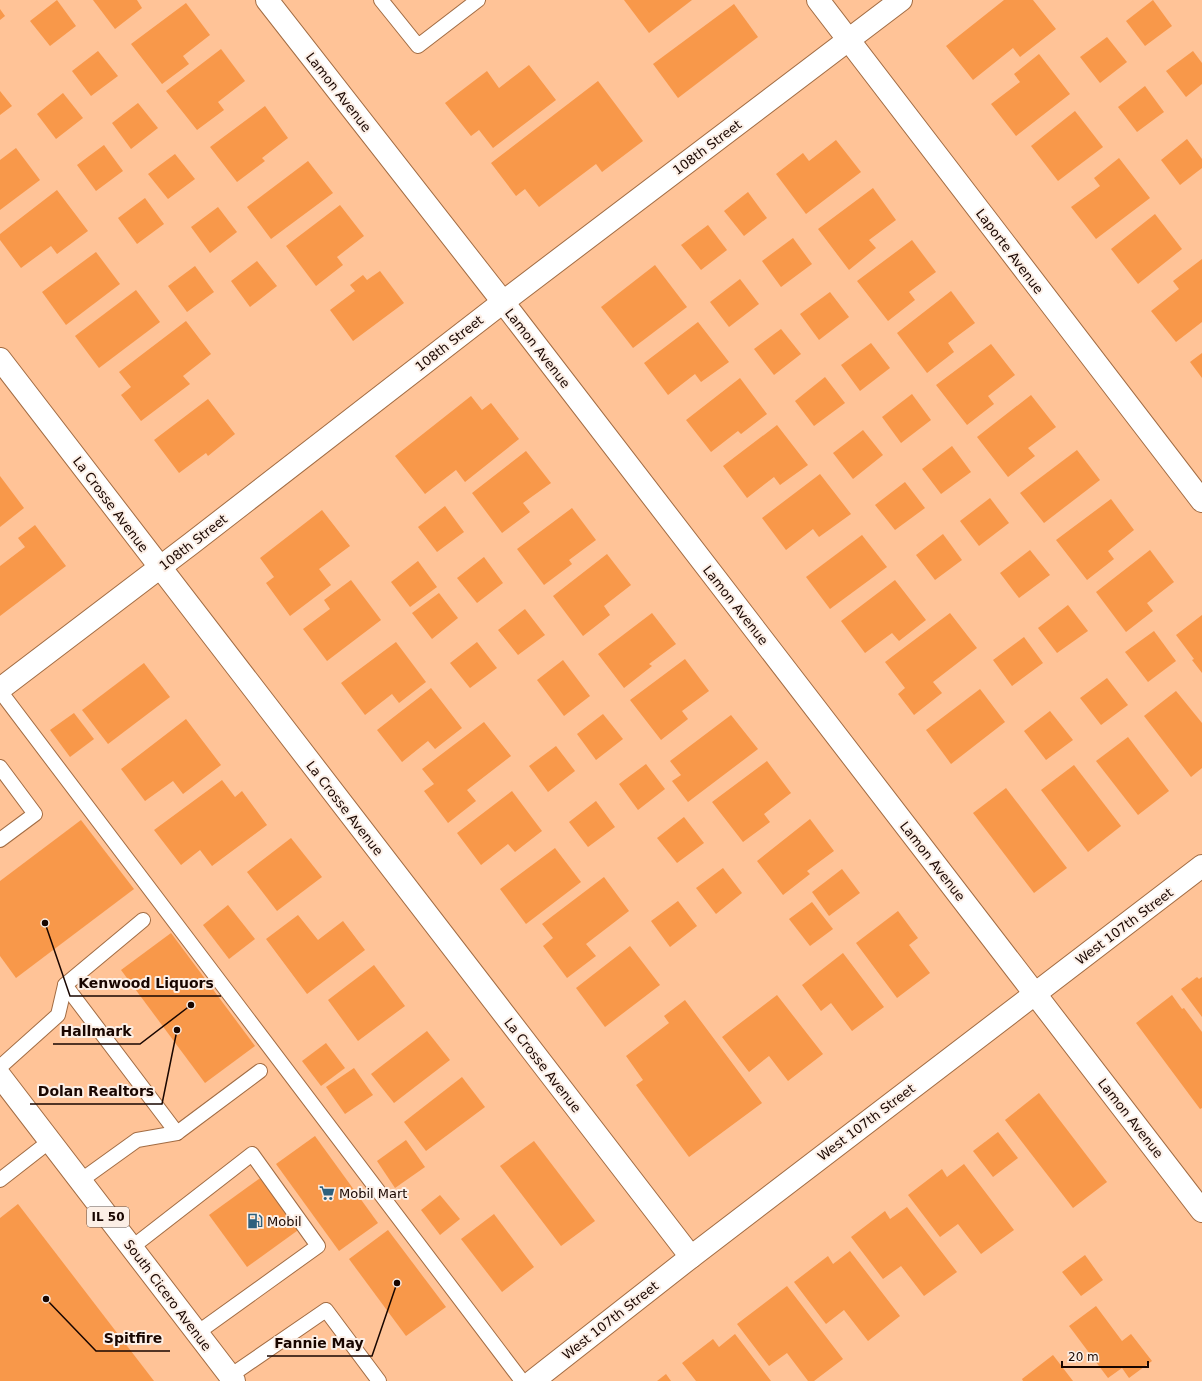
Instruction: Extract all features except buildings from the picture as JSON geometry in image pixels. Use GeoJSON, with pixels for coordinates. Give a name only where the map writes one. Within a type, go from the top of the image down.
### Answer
{"type":"FeatureCollection","features":[{"type":"Feature","properties":{"kind":"street","name":"Lamon Avenue"},"geometry":{"type":"LineString","coordinates":[[267,0],[503,302],[1202,1211]]}},
{"type":"Feature","properties":{"kind":"street","name":"Laporte Avenue"},"geometry":{"type":"LineString","coordinates":[[818,0],[1202,501]]}},
{"type":"Feature","properties":{"kind":"street","name":"108th Street"},"geometry":{"type":"LineString","coordinates":[[0,690],[503,302],[901,0]]}},
{"type":"Feature","properties":{"kind":"street","name":"La Crosse Avenue"},"geometry":{"type":"LineString","coordinates":[[0,359],[691,1257]]}},
{"type":"Feature","properties":{"kind":"street","name":"West 107th Street"},"geometry":{"type":"LineString","coordinates":[[533,1381],[691,1257],[1202,866]]}},
{"type":"Feature","properties":{"kind":"street","name":"South Cicero Avenue"},"geometry":{"type":"LineString","coordinates":[[0,1076],[232,1379]]}},
{"type":"Feature","properties":{"kind":"lane"},"geometry":{"type":"LineString","coordinates":[[381,0],[418,46],[478,0]]}},
{"type":"Feature","properties":{"kind":"lane"},"geometry":{"type":"LineString","coordinates":[[0,690],[522,1381]]}},
{"type":"Feature","properties":{"kind":"lane"},"geometry":{"type":"LineString","coordinates":[[0,767],[35,814],[0,840]]}},
{"type":"Feature","properties":{"kind":"lane"},"geometry":{"type":"LineString","coordinates":[[0,1067],[58,1015],[65,985],[143,920]]}},
{"type":"Feature","properties":{"kind":"lane"},"geometry":{"type":"LineString","coordinates":[[65,985],[177,1133]]}},
{"type":"Feature","properties":{"kind":"lane"},"geometry":{"type":"LineString","coordinates":[[80,1181],[137,1140],[177,1133],[260,1071]]}},
{"type":"Feature","properties":{"kind":"lane"},"geometry":{"type":"LineString","coordinates":[[0,1180],[50,1141]]}},
{"type":"Feature","properties":{"kind":"lane"},"geometry":{"type":"LineString","coordinates":[[131,1248],[252,1154],[318,1246],[196,1333]]}},
{"type":"Feature","properties":{"kind":"lane"},"geometry":{"type":"LineString","coordinates":[[232,1379],[326,1310],[379,1381]]}},
{"type":"Feature","properties":{"kind":"place","name":"Kenwood Liquors"},"geometry":{"type":"Point","coordinates":[45,923]}},
{"type":"Feature","properties":{"kind":"place","name":"Hallmark"},"geometry":{"type":"Point","coordinates":[191,1005]}},
{"type":"Feature","properties":{"kind":"place","name":"Dolan Realtors"},"geometry":{"type":"Point","coordinates":[177,1030]}},
{"type":"Feature","properties":{"kind":"place","name":"Mobil Mart"},"geometry":{"type":"Point","coordinates":[327,1193]}},
{"type":"Feature","properties":{"kind":"place","name":"Mobil"},"geometry":{"type":"Point","coordinates":[255,1221]}},
{"type":"Feature","properties":{"kind":"place","name":"Fannie May"},"geometry":{"type":"Point","coordinates":[397,1283]}},
{"type":"Feature","properties":{"kind":"place","name":"Spitfire"},"geometry":{"type":"Point","coordinates":[46,1299]}}]}
